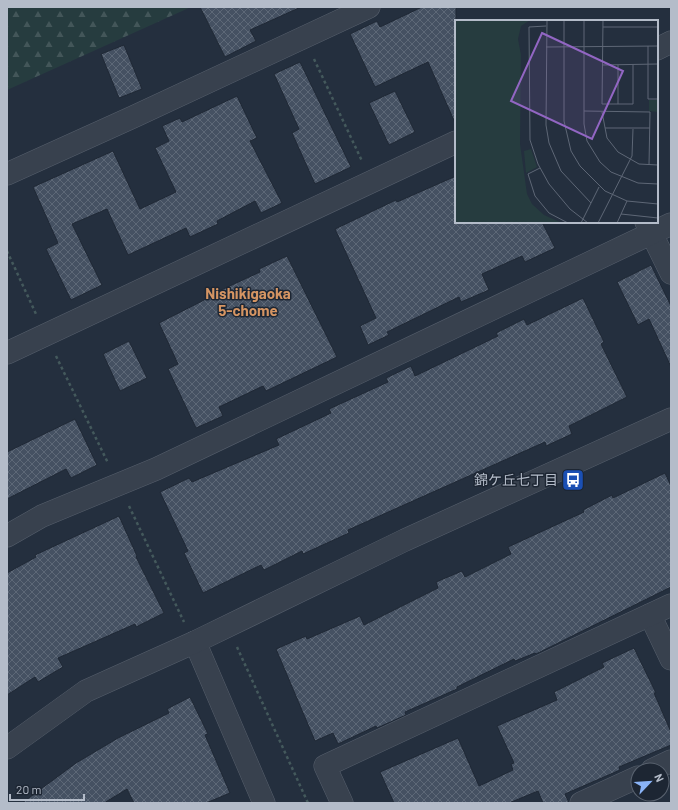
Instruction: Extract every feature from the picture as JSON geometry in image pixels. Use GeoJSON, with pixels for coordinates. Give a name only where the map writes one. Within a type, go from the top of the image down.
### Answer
{"type":"FeatureCollection","features":[{"type":"Feature","properties":{"kind":"street"},"geometry":{"type":"LineString","coordinates":[[7,174],[369,7]]}},
{"type":"Feature","properties":{"kind":"street"},"geometry":{"type":"LineString","coordinates":[[658,48],[671,42]]}},
{"type":"Feature","properties":{"kind":"street"},"geometry":{"type":"LineString","coordinates":[[7,353],[455,142]]}},
{"type":"Feature","properties":{"kind":"street"},"geometry":{"type":"LineString","coordinates":[[7,536],[42,516],[118,485],[266,418],[649,228],[671,224]]}},
{"type":"Feature","properties":{"kind":"street"},"geometry":{"type":"LineString","coordinates":[[649,228],[671,273]]}},
{"type":"Feature","properties":{"kind":"street"},"geometry":{"type":"LineString","coordinates":[[7,748],[86,691],[191,634],[405,540],[671,419]]}},
{"type":"Feature","properties":{"kind":"street"},"geometry":{"type":"LineString","coordinates":[[342,803],[325,766],[671,605]]}},
{"type":"Feature","properties":{"kind":"street"},"geometry":{"type":"LineString","coordinates":[[650,615],[671,659]]}},
{"type":"Feature","properties":{"kind":"street"},"geometry":{"type":"LineString","coordinates":[[191,634],[257,801]]}},
{"type":"Feature","properties":{"kind":"street"},"geometry":{"type":"LineString","coordinates":[[582,803],[630,781]]}},
{"type":"Feature","properties":{"kind":"path"},"geometry":{"type":"LineString","coordinates":[[303,37],[371,182]]}},
{"type":"Feature","properties":{"kind":"path"},"geometry":{"type":"LineString","coordinates":[[7,251],[118,485],[191,634]]}},
{"type":"Feature","properties":{"kind":"path"},"geometry":{"type":"LineString","coordinates":[[234,641],[308,803]]}},
{"type":"Feature","properties":{"kind":"green space"},"geometry":{"type":"Polygon","coordinates":[[[7,7],[191,7],[7,90],[7,7]]]}},
{"type":"Feature","properties":{"kind":"building"},"geometry":{"type":"Polygon","coordinates":[[[200,7],[301,7],[250,30],[256,41],[225,57],[200,7]]]}},
{"type":"Feature","properties":{"kind":"building"},"geometry":{"type":"Polygon","coordinates":[[[422,7],[456,7],[455,123],[428,62],[375,87],[350,34],[377,21],[380,27],[422,7]]]}},
{"type":"Feature","properties":{"kind":"building"},"geometry":{"type":"Polygon","coordinates":[[[124,45],[142,89],[119,98],[101,54],[124,45]]]}},
{"type":"Feature","properties":{"kind":"building"},"geometry":{"type":"Polygon","coordinates":[[[300,62],[351,167],[315,184],[292,133],[299,129],[274,74],[300,62]]]}},
{"type":"Feature","properties":{"kind":"building"},"geometry":{"type":"Polygon","coordinates":[[[395,91],[415,132],[389,145],[369,103],[395,91]]]}},
{"type":"Feature","properties":{"kind":"building"},"geometry":{"type":"Polygon","coordinates":[[[237,96],[257,138],[250,141],[282,203],[261,213],[255,201],[217,221],[218,224],[190,237],[186,228],[128,255],[107,209],[72,224],[102,285],[71,300],[46,249],[58,243],[33,187],[113,151],[140,209],[176,192],[155,148],[169,141],[162,126],[180,118],[182,122],[237,96]]]}},
{"type":"Feature","properties":{"kind":"building"},"geometry":{"type":"Polygon","coordinates":[[[455,176],[455,223],[542,223],[555,248],[525,262],[522,256],[482,274],[489,290],[461,302],[459,297],[387,332],[389,335],[368,345],[360,326],[376,318],[335,229],[396,200],[397,202],[455,176]]]}},
{"type":"Feature","properties":{"kind":"building"},"geometry":{"type":"Polygon","coordinates":[[[287,256],[337,357],[266,391],[263,386],[219,407],[223,416],[196,428],[168,369],[178,364],[159,323],[208,298],[208,296],[260,272],[259,269],[287,256]]]}},
{"type":"Feature","properties":{"kind":"building"},"geometry":{"type":"Polygon","coordinates":[[[651,265],[671,306],[671,367],[649,319],[638,325],[617,282],[651,265]]]}},
{"type":"Feature","properties":{"kind":"building"},"geometry":{"type":"Polygon","coordinates":[[[583,298],[604,342],[601,344],[627,397],[569,426],[572,434],[546,446],[545,442],[348,530],[349,533],[303,554],[302,551],[264,570],[261,565],[203,593],[184,553],[188,551],[160,492],[189,478],[192,482],[279,445],[276,439],[331,413],[329,409],[388,382],[386,378],[411,366],[415,376],[498,336],[496,333],[524,319],[527,325],[583,298]]]}},
{"type":"Feature","properties":{"kind":"building"},"geometry":{"type":"Polygon","coordinates":[[[129,341],[147,378],[120,391],[103,354],[129,341]]]}},
{"type":"Feature","properties":{"kind":"building"},"geometry":{"type":"Polygon","coordinates":[[[75,419],[97,465],[71,478],[66,469],[7,499],[7,452],[75,419]]]}},
{"type":"Feature","properties":{"kind":"building"},"geometry":{"type":"Polygon","coordinates":[[[665,473],[671,486],[671,587],[536,654],[535,653],[515,661],[514,659],[457,687],[457,689],[405,712],[406,715],[377,728],[376,726],[338,744],[333,733],[315,741],[276,649],[306,636],[307,639],[360,616],[364,625],[438,588],[436,582],[462,571],[465,577],[511,554],[508,547],[584,512],[583,510],[612,495],[613,498],[665,473]]]}},
{"type":"Feature","properties":{"kind":"building"},"geometry":{"type":"Polygon","coordinates":[[[119,516],[137,556],[136,557],[164,613],[136,627],[135,624],[58,658],[63,667],[38,682],[35,677],[7,695],[7,573],[36,557],[35,555],[119,516]]]}},
{"type":"Feature","properties":{"kind":"building"},"geometry":{"type":"Polygon","coordinates":[[[634,648],[656,693],[654,693],[671,732],[671,745],[619,767],[620,770],[565,794],[569,803],[543,803],[538,791],[509,803],[394,803],[380,772],[458,738],[479,786],[513,770],[511,764],[514,763],[497,726],[557,700],[554,692],[604,667],[602,663],[634,648]]]}},
{"type":"Feature","properties":{"kind":"building"},"geometry":{"type":"Polygon","coordinates":[[[190,697],[208,734],[205,735],[230,793],[206,803],[134,803],[127,789],[104,803],[22,803],[76,763],[118,738],[169,713],[167,709],[190,697]]]}},
{"type":"Feature","properties":{"kind":"place","name":"錦ケ丘七丁目"},"geometry":{"type":"Point","coordinates":[573,480]}},
{"type":"Feature","properties":{"kind":"district","name":"Nishikigaoka 5-chome"},"geometry":{"type":"Point","coordinates":[248,302]}}]}
